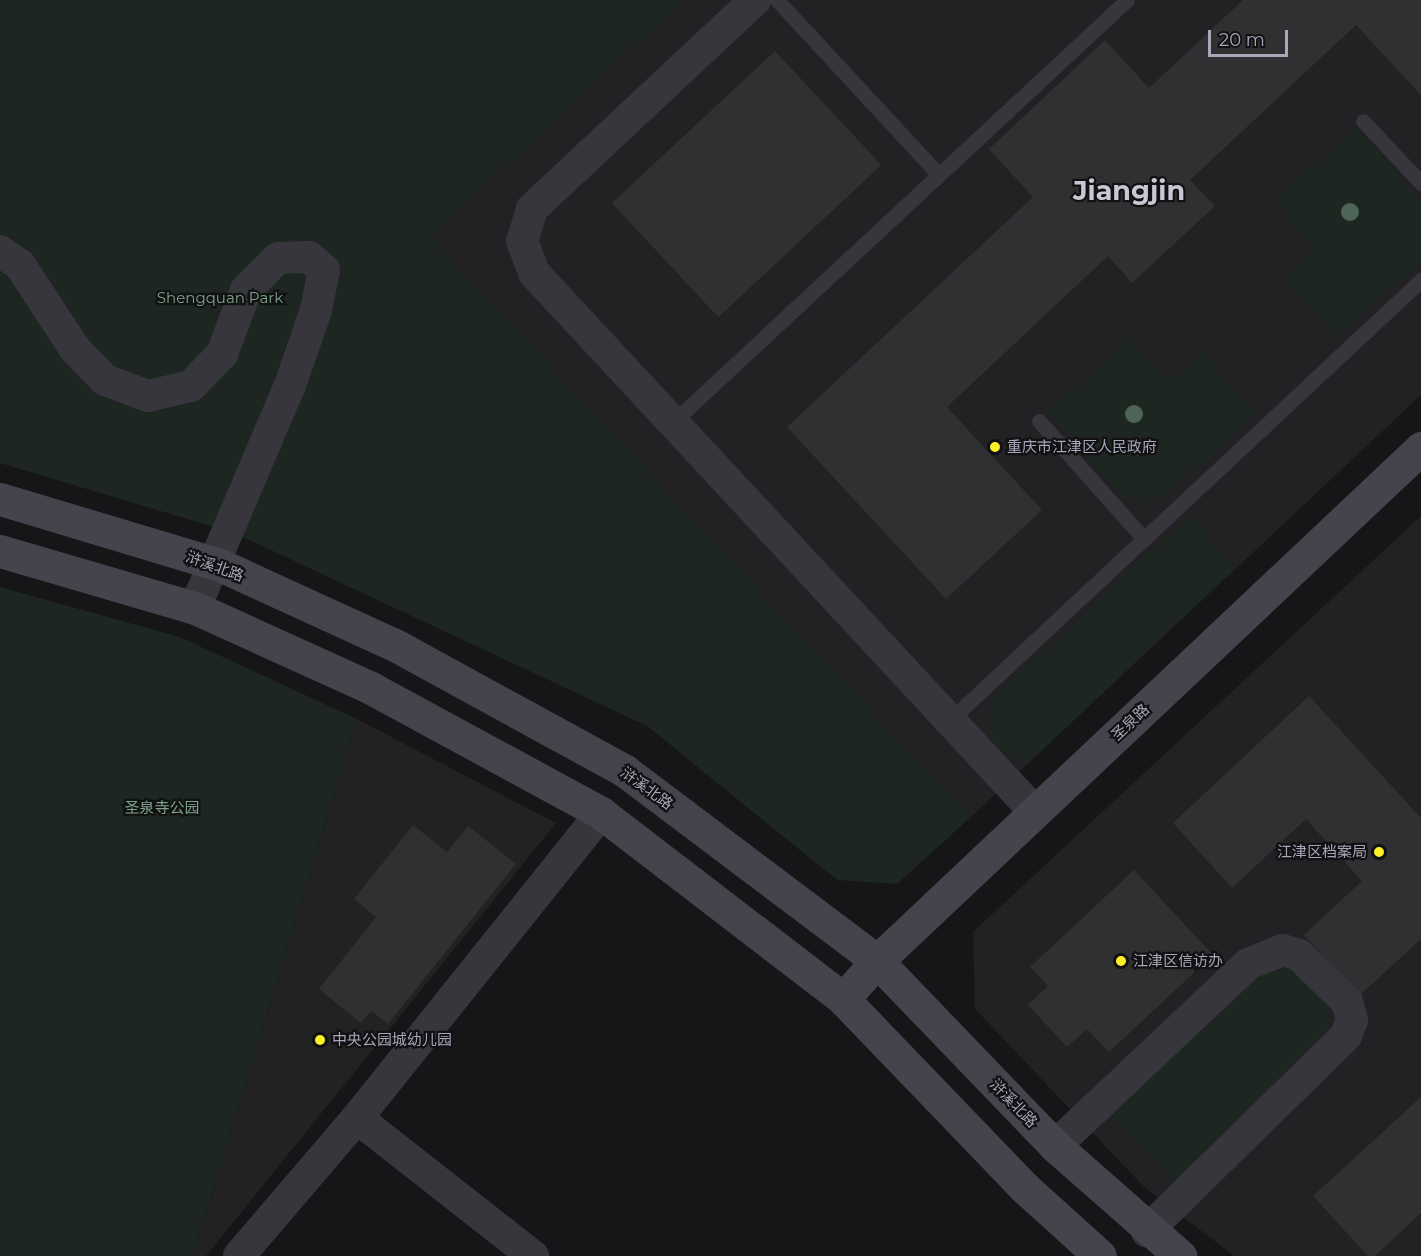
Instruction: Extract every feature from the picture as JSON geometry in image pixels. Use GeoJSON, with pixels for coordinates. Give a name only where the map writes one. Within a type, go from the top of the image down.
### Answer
{"type":"FeatureCollection","features":[{"type":"Feature","properties":{"kind":"main road","name":"圣泉路"},"geometry":{"type":"LineString","coordinates":[[843,999],[877,961],[1421,448]]}},
{"type":"Feature","properties":{"kind":"main road","name":"浒溪北路"},"geometry":{"type":"LineString","coordinates":[[0,498],[214,563],[395,645],[625,771],[877,961],[1055,1146],[1147,1231],[1180,1256]]}},
{"type":"Feature","properties":{"kind":"main road"},"geometry":{"type":"LineString","coordinates":[[0,551],[195,608],[371,688],[601,813],[843,999],[1025,1188],[1100,1256]]}},
{"type":"Feature","properties":{"kind":"street"},"geometry":{"type":"LineString","coordinates":[[755,0],[532,209],[522,242],[534,273],[1035,812]]}},
{"type":"Feature","properties":{"kind":"street"},"geometry":{"type":"LineString","coordinates":[[0,251],[20,265],[75,349],[105,380],[148,396],[191,386],[222,354],[246,290],[278,258],[309,257],[324,270],[316,310],[290,385],[195,608]]}},
{"type":"Feature","properties":{"kind":"street"},"geometry":{"type":"LineString","coordinates":[[239,1256],[357,1118],[601,813]]}},
{"type":"Feature","properties":{"kind":"street"},"geometry":{"type":"LineString","coordinates":[[1055,1146],[1248,964],[1282,950],[1299,955],[1347,1002],[1352,1020],[1346,1036],[1147,1231]]}},
{"type":"Feature","properties":{"kind":"street"},"geometry":{"type":"LineString","coordinates":[[357,1118],[532,1256]]}},
{"type":"Feature","properties":{"kind":"lane"},"geometry":{"type":"LineString","coordinates":[[777,0],[939,175]]}},
{"type":"Feature","properties":{"kind":"lane"},"geometry":{"type":"LineString","coordinates":[[673,422],[1124,1]]}},
{"type":"Feature","properties":{"kind":"lane"},"geometry":{"type":"LineString","coordinates":[[1363,121],[1421,183]]}},
{"type":"Feature","properties":{"kind":"lane"},"geometry":{"type":"LineString","coordinates":[[950,720],[1421,280]]}},
{"type":"Feature","properties":{"kind":"lane"},"geometry":{"type":"LineString","coordinates":[[1039,421],[1144,539]]}},
{"type":"Feature","properties":{"kind":"shaded area","name":"重庆市江津区人民政府"},"geometry":{"type":"Polygon","coordinates":[[[683,0],[1421,0],[1421,395],[970,818],[430,237],[683,0]]]}},
{"type":"Feature","properties":{"kind":"shaded area"},"geometry":{"type":"Polygon","coordinates":[[[1421,516],[1421,1256],[1234,1256],[1144,1187],[975,1009],[973,932],[1421,516]]]}},
{"type":"Feature","properties":{"kind":"shaded area","name":"中央公园城幼儿园"},"geometry":{"type":"Polygon","coordinates":[[[357,719],[556,823],[206,1256],[193,1256],[357,719]]]}},
{"type":"Feature","properties":{"kind":"green space","name":"Shengquan Park"},"geometry":{"type":"Polygon","coordinates":[[[0,0],[683,0],[430,237],[970,818],[897,884],[837,880],[647,726],[234,533],[0,463],[0,0]]]}},
{"type":"Feature","properties":{"kind":"green space"},"geometry":{"type":"Polygon","coordinates":[[[1356,128],[1421,199],[1421,261],[1337,337],[1283,276],[1315,247],[1274,201],[1356,128]]]}},
{"type":"Feature","properties":{"kind":"green space"},"geometry":{"type":"Polygon","coordinates":[[[1129,338],[1167,383],[1202,352],[1255,414],[1168,493],[1145,504],[1119,492],[1048,413],[1129,338]]]}},
{"type":"Feature","properties":{"kind":"green space"},"geometry":{"type":"Polygon","coordinates":[[[1189,516],[1236,567],[1027,764],[996,748],[988,734],[992,700],[1189,516]]]}},
{"type":"Feature","properties":{"kind":"green space","name":"圣泉寺公园"},"geometry":{"type":"Polygon","coordinates":[[[0,587],[180,637],[357,719],[193,1256],[0,1256],[0,587]]]}},
{"type":"Feature","properties":{"kind":"green space"},"geometry":{"type":"Polygon","coordinates":[[[1281,968],[1294,970],[1324,998],[1331,1022],[1328,1035],[1175,1183],[1110,1113],[1253,976],[1281,968]]]}},
{"type":"Feature","properties":{"kind":"building"},"geometry":{"type":"Polygon","coordinates":[[[1243,0],[1421,0],[1421,95],[1356,25],[1190,180],[1215,206],[1132,283],[1108,256],[947,407],[1042,510],[946,599],[787,427],[1033,197],[989,149],[1105,40],[1149,88],[1243,0]]]}},
{"type":"Feature","properties":{"kind":"building"},"geometry":{"type":"Polygon","coordinates":[[[775,51],[881,165],[718,317],[612,203],[775,51]]]}},
{"type":"Feature","properties":{"kind":"building","name":"江津区档案局"},"geometry":{"type":"Polygon","coordinates":[[[1309,696],[1421,818],[1421,939],[1359,996],[1304,935],[1362,881],[1306,819],[1232,888],[1173,823],[1309,696]]]}},
{"type":"Feature","properties":{"kind":"building"},"geometry":{"type":"Polygon","coordinates":[[[413,825],[447,852],[468,826],[516,864],[388,1024],[371,1011],[361,1023],[319,989],[376,917],[354,899],[413,825]]]}},
{"type":"Feature","properties":{"kind":"building","name":"江津区信访办"},"geometry":{"type":"Polygon","coordinates":[[[1134,870],[1213,955],[1109,1052],[1087,1029],[1067,1047],[1028,1005],[1048,986],[1030,967],[1134,870]]]}},
{"type":"Feature","properties":{"kind":"building"},"geometry":{"type":"Polygon","coordinates":[[[1421,1097],[1421,1213],[1375,1256],[1368,1256],[1313,1196],[1421,1097]]]}},
{"type":"Feature","properties":{"kind":"place","name":"重庆市江津区人民政府"},"geometry":{"type":"Point","coordinates":[995,447]}},
{"type":"Feature","properties":{"kind":"place","name":"江津区档案局"},"geometry":{"type":"Point","coordinates":[1379,852]}},
{"type":"Feature","properties":{"kind":"place","name":"江津区信访办"},"geometry":{"type":"Point","coordinates":[1121,961]}},
{"type":"Feature","properties":{"kind":"place","name":"中央公园城幼儿园"},"geometry":{"type":"Point","coordinates":[320,1040]}},
{"type":"Feature","properties":{"kind":"district","name":"Jiangjin"},"geometry":{"type":"Point","coordinates":[1129,191]}}]}
